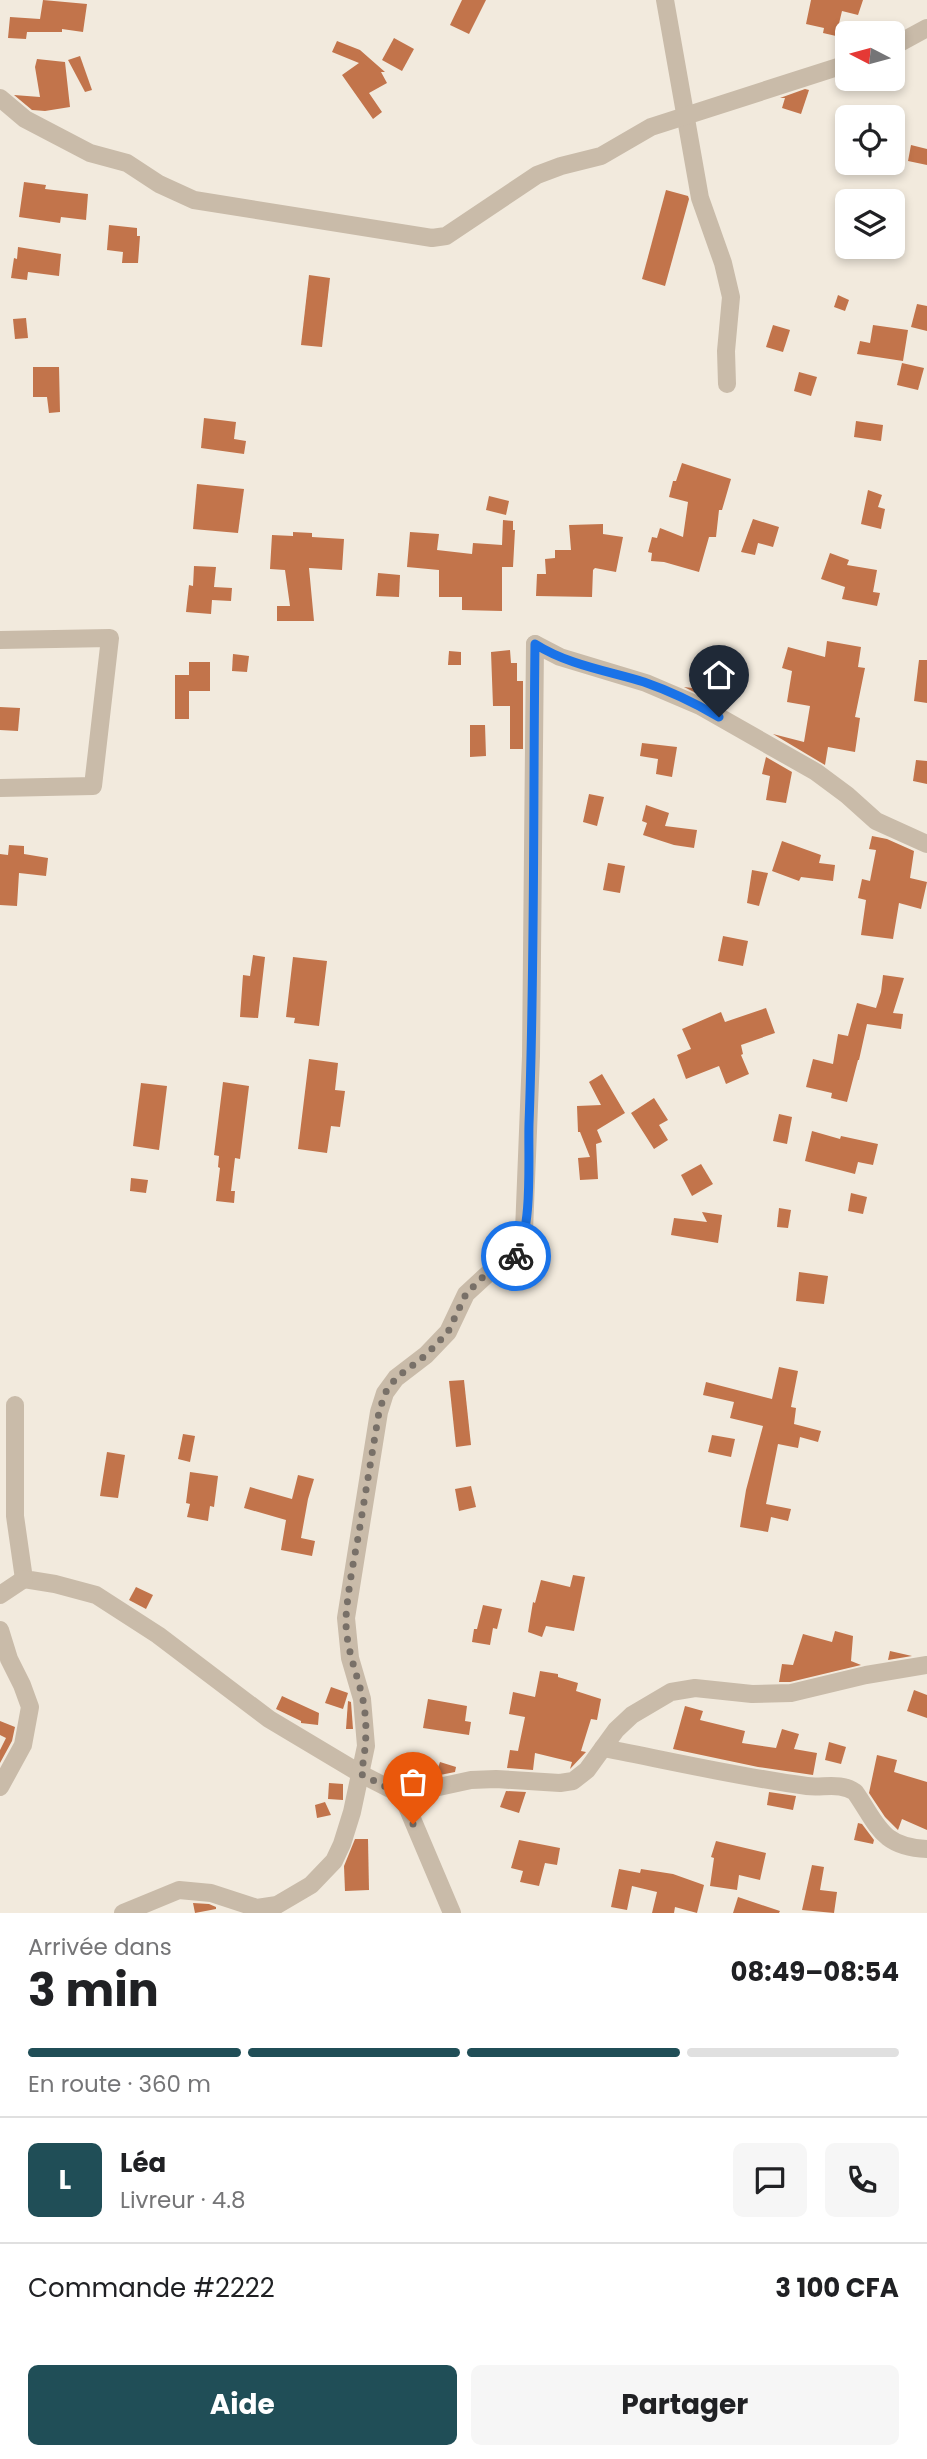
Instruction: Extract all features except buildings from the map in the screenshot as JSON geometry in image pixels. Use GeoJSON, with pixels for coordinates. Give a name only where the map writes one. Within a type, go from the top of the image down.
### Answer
{"type":"FeatureCollection","features":[{"type":"Feature","properties":{"kind":"street"},"geometry":{"type":"LineString","coordinates":[[665,0],[699,198],[723,263],[731,297],[726,351],[727,384]]}},
{"type":"Feature","properties":{"kind":"street"},"geometry":{"type":"LineString","coordinates":[[905,40],[927,28]]}},
{"type":"Feature","properties":{"kind":"street"},"geometry":{"type":"LineString","coordinates":[[0,98],[25,119],[90,153],[127,163],[159,184],[194,200],[432,238],[446,236],[537,175],[601,156],[651,127],[835,68]]}},
{"type":"Feature","properties":{"kind":"street"},"geometry":{"type":"LineString","coordinates":[[0,640],[110,638],[93,786],[0,788]]}},
{"type":"Feature","properties":{"kind":"street"},"geometry":{"type":"LineString","coordinates":[[123,1913],[180,1890],[211,1893],[257,1908],[277,1906],[311,1885],[334,1861],[342,1844],[366,1746],[362,1699],[350,1658],[346,1618],[379,1412],[385,1393],[396,1378],[426,1355],[448,1332],[466,1294],[491,1271],[513,1259],[518,1253],[524,1231],[531,1056],[535,644],[560,657],[646,683],[700,706],[816,772],[876,821],[927,844]]}},
{"type":"Feature","properties":{"kind":"street"},"geometry":{"type":"LineString","coordinates":[[15,1405],[15,1516],[24,1578]]}},
{"type":"Feature","properties":{"kind":"street"},"geometry":{"type":"LineString","coordinates":[[0,1595],[24,1578],[96,1595],[158,1635],[269,1719],[361,1774],[402,1795],[471,1780],[560,1783],[573,1781],[587,1770],[616,1730],[632,1716],[671,1692],[695,1688],[752,1694],[790,1693],[866,1675],[927,1665]]}},
{"type":"Feature","properties":{"kind":"street"},"geometry":{"type":"LineString","coordinates":[[0,1630],[9,1659],[30,1707],[23,1745],[0,1787]]}},
{"type":"Feature","properties":{"kind":"street"},"geometry":{"type":"LineString","coordinates":[[603,1748],[768,1780],[848,1788],[855,1792],[890,1840],[905,1847],[927,1849]]}},
{"type":"Feature","properties":{"kind":"street"},"geometry":{"type":"LineString","coordinates":[[402,1795],[452,1913]]}},
{"type":"Feature","properties":{"kind":"way so far"},"geometry":{"type":"LineString","coordinates":[[413,1824],[402,1795],[361,1774],[366,1728],[362,1699],[347,1640],[346,1618],[351,1577],[379,1412],[385,1393],[396,1378],[426,1355],[448,1332],[466,1294],[484,1276],[516,1256]]}},
{"type":"Feature","properties":{"kind":"route"},"geometry":{"type":"LineString","coordinates":[[516,1256],[524,1231],[527,1208],[535,644],[560,657],[646,683],[719,717]]}}]}
